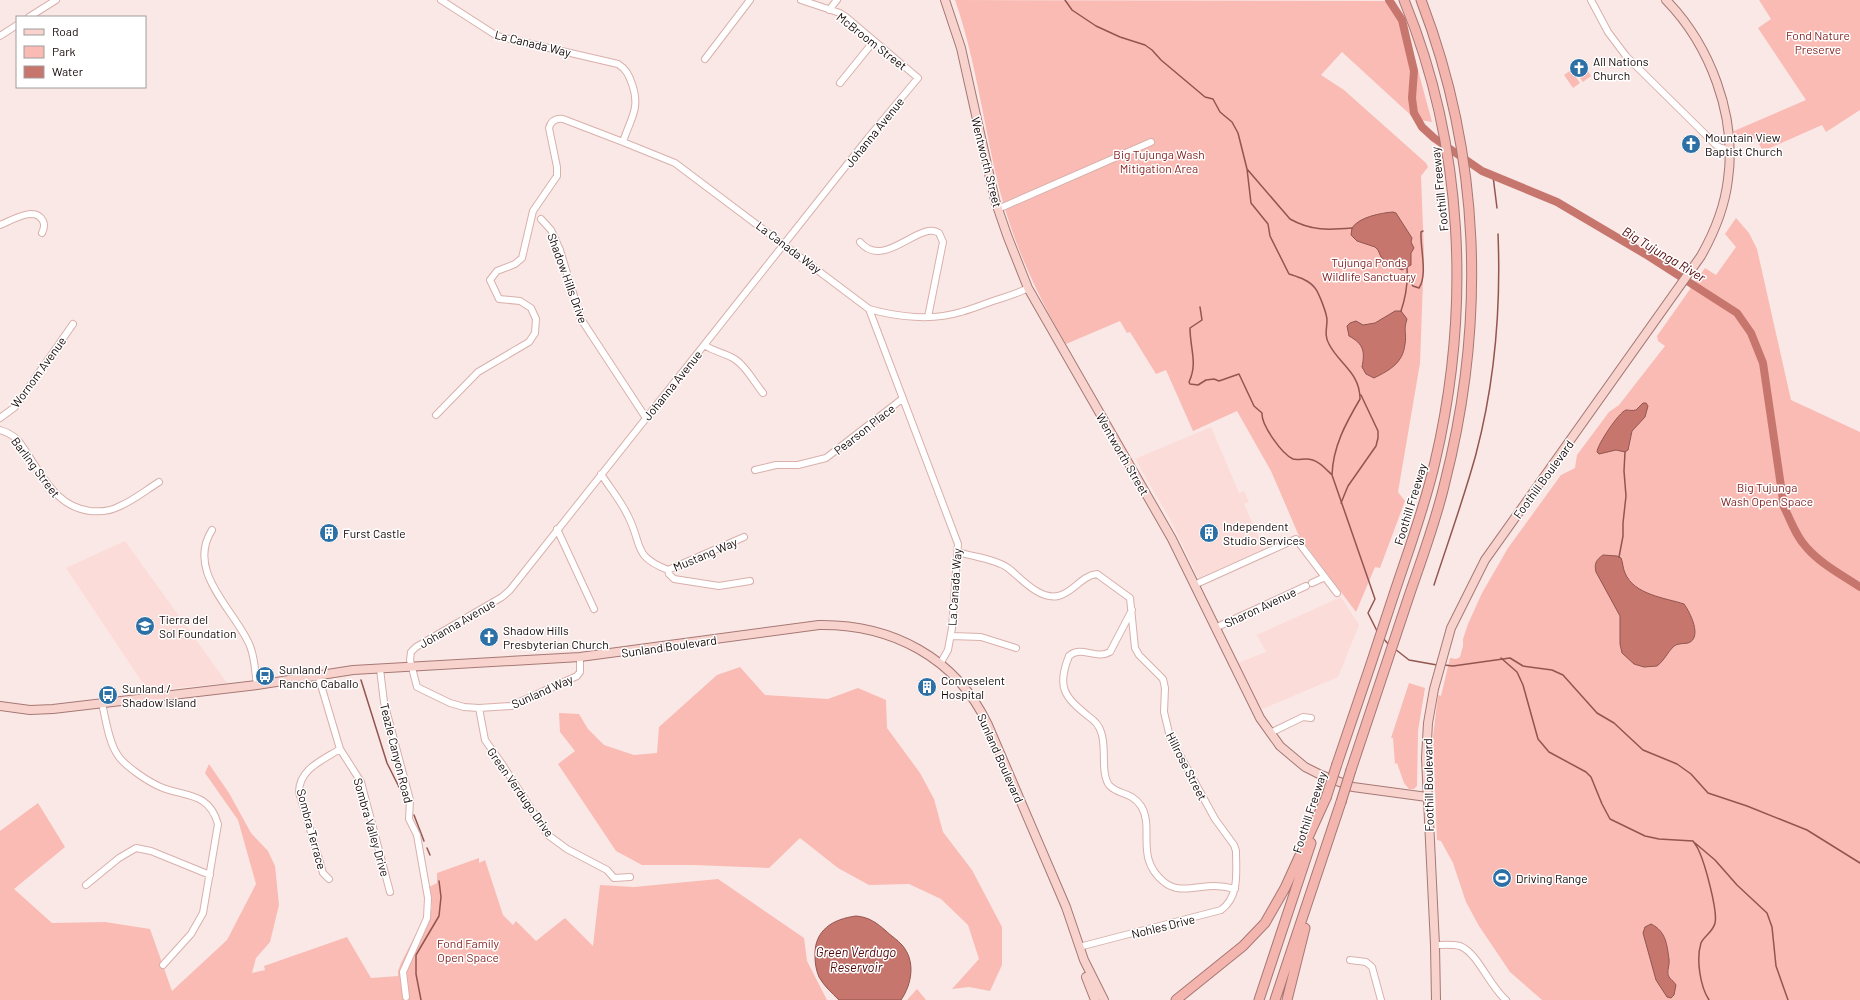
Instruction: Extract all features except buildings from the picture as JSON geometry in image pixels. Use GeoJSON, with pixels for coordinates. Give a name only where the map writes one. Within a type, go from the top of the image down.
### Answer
{"type":"FeatureCollection","features":[{"type":"Feature","properties":{"kind":"highway","name":"Foothill Freeway"},"geometry":{"type":"LineString","coordinates":[[1259,1000],[1396,590],[1430,480],[1442,426],[1450,379],[1456,296],[1456,229],[1454,194],[1446,140],[1438,105],[1420,41],[1404,0]]}},
{"type":"Feature","properties":{"kind":"highway"},"geometry":{"type":"LineString","coordinates":[[1275,1000],[1442,495],[1452,454],[1463,392],[1468,357],[1471,296],[1469,207],[1464,156],[1453,101],[1438,48],[1421,0]]}},
{"type":"Feature","properties":{"kind":"highway"},"geometry":{"type":"LineString","coordinates":[[1176,1000],[1243,946],[1265,923],[1285,888],[1326,798]]}},
{"type":"Feature","properties":{"kind":"highway"},"geometry":{"type":"LineString","coordinates":[[1287,1000],[1326,845]]}},
{"type":"Feature","properties":{"kind":"main road","name":"Wentworth Street"},"geometry":{"type":"LineString","coordinates":[[945,0],[961,48],[998,210],[1028,288],[1172,539],[1260,718],[1280,746],[1305,767],[1338,783],[1367,790],[1427,797]]}},
{"type":"Feature","properties":{"kind":"main road","name":"Foothill Boulevard"},"geometry":{"type":"LineString","coordinates":[[1436,1000],[1435,945],[1427,797],[1427,740],[1434,689],[1445,647],[1457,613],[1485,560],[1696,264],[1706,247],[1721,211],[1726,190],[1729,175],[1729,148],[1724,106],[1713,70],[1697,39],[1682,18],[1666,0]]}},
{"type":"Feature","properties":{"kind":"main road","name":"Sunland Boulevard"},"geometry":{"type":"LineString","coordinates":[[0,706],[40,710],[258,685],[353,670],[580,657],[819,625],[859,627],[893,636],[920,649],[940,664],[964,687],[985,720],[1066,908],[1079,947],[1092,978],[1104,1000]]}},
{"type":"Feature","properties":{"kind":"main road","name":"Sunland Boulevard"},"geometry":{"type":"LineString","coordinates":[[1079,947],[1081,960],[1095,1000]]}},
{"type":"Feature","properties":{"kind":"street"},"geometry":{"type":"LineString","coordinates":[[31,16],[56,0]]}},
{"type":"Feature","properties":{"kind":"street","name":"La Canada Way"},"geometry":{"type":"LineString","coordinates":[[441,0],[497,36],[618,64],[628,74],[636,99],[636,107],[623,142],[672,161],[869,309],[956,538],[958,552],[951,636],[947,654],[940,664]]}},
{"type":"Feature","properties":{"kind":"street"},"geometry":{"type":"LineString","coordinates":[[705,59],[750,0]]}},
{"type":"Feature","properties":{"kind":"street","name":"McBroom Street"},"geometry":{"type":"LineString","coordinates":[[801,0],[846,17],[918,78]]}},
{"type":"Feature","properties":{"kind":"street"},"geometry":{"type":"LineString","coordinates":[[829,10],[837,0]]}},
{"type":"Feature","properties":{"kind":"street"},"geometry":{"type":"LineString","coordinates":[[1591,0],[1608,32],[1626,56],[1716,145],[1722,148],[1729,148]]}},
{"type":"Feature","properties":{"kind":"street"},"geometry":{"type":"LineString","coordinates":[[0,36],[16,26]]}},
{"type":"Feature","properties":{"kind":"street"},"geometry":{"type":"LineString","coordinates":[[840,83],[874,41]]}},
{"type":"Feature","properties":{"kind":"street","name":"Johanna Avenue"},"geometry":{"type":"LineString","coordinates":[[410,667],[411,652],[416,647],[502,597],[868,138],[918,78]]}},
{"type":"Feature","properties":{"kind":"street"},"geometry":{"type":"LineString","coordinates":[[436,415],[478,372],[528,342],[535,333],[536,319],[531,308],[520,301],[499,299],[490,280],[497,271],[515,264],[522,258],[533,211],[557,176],[557,166],[549,128],[551,123],[557,119],[563,119],[623,142]]}},
{"type":"Feature","properties":{"kind":"street"},"geometry":{"type":"LineString","coordinates":[[998,210],[1151,142]]}},
{"type":"Feature","properties":{"kind":"street"},"geometry":{"type":"LineString","coordinates":[[0,225],[30,214],[37,216],[43,221],[44,229],[42,233]]}},
{"type":"Feature","properties":{"kind":"street","name":"Shadow Hills Drive"},"geometry":{"type":"LineString","coordinates":[[541,219],[551,230],[560,250],[581,319],[646,418]]}},
{"type":"Feature","properties":{"kind":"street"},"geometry":{"type":"LineString","coordinates":[[860,242],[869,250],[879,252],[930,231],[939,233],[943,242],[928,317]]}},
{"type":"Feature","properties":{"kind":"street"},"geometry":{"type":"LineString","coordinates":[[869,309],[886,314],[928,317],[960,313],[1017,294],[1028,288]]}},
{"type":"Feature","properties":{"kind":"street","name":"Wornom Avenue"},"geometry":{"type":"LineString","coordinates":[[0,418],[15,407],[73,324]]}},
{"type":"Feature","properties":{"kind":"street"},"geometry":{"type":"LineString","coordinates":[[704,345],[714,352],[730,356],[736,360],[763,393]]}},
{"type":"Feature","properties":{"kind":"street","name":"Pearson Place"},"geometry":{"type":"LineString","coordinates":[[755,470],[776,465],[798,465],[826,458],[902,399]]}},
{"type":"Feature","properties":{"kind":"street","name":"Barling Street"},"geometry":{"type":"LineString","coordinates":[[0,430],[14,435],[50,488],[60,499],[72,507],[93,511],[111,510],[124,504],[159,482]]}},
{"type":"Feature","properties":{"kind":"street","name":"Mustang Way"},"geometry":{"type":"LineString","coordinates":[[601,474],[628,515],[640,551],[654,564],[668,570],[744,537]]}},
{"type":"Feature","properties":{"kind":"street"},"geometry":{"type":"LineString","coordinates":[[557,529],[594,609]]}},
{"type":"Feature","properties":{"kind":"street"},"geometry":{"type":"LineString","coordinates":[[212,530],[208,537],[205,550],[208,574],[214,589],[251,646],[258,685]]}},
{"type":"Feature","properties":{"kind":"street"},"geometry":{"type":"LineString","coordinates":[[1194,585],[1296,539],[1337,593]]}},
{"type":"Feature","properties":{"kind":"street","name":"Hillrose Street"},"geometry":{"type":"LineString","coordinates":[[958,552],[1004,566],[1030,586],[1048,596],[1065,594],[1086,578],[1098,574],[1130,598],[1135,648],[1138,655],[1163,679],[1165,688],[1164,712],[1170,737],[1215,819],[1234,844],[1236,851],[1235,889]]}},
{"type":"Feature","properties":{"kind":"street"},"geometry":{"type":"LineString","coordinates":[[668,570],[669,574],[674,579],[719,586],[750,581]]}},
{"type":"Feature","properties":{"kind":"street"},"geometry":{"type":"LineString","coordinates":[[1312,582],[1325,577]]}},
{"type":"Feature","properties":{"kind":"street","name":"Sharon Avenue"},"geometry":{"type":"LineString","coordinates":[[1215,628],[1306,586]]}},
{"type":"Feature","properties":{"kind":"street"},"geometry":{"type":"LineString","coordinates":[[1132,610],[1114,645],[1108,653],[1099,654],[1077,651],[1069,656],[1064,682],[1066,694],[1071,702],[1092,719],[1101,730],[1104,742],[1104,766],[1108,783],[1115,790],[1132,796],[1142,808],[1145,818],[1147,855],[1159,878],[1168,885],[1185,889],[1213,886],[1235,889]]}},
{"type":"Feature","properties":{"kind":"street"},"geometry":{"type":"LineString","coordinates":[[951,636],[986,638],[1016,648]]}},
{"type":"Feature","properties":{"kind":"street","name":"Sunland Way"},"geometry":{"type":"LineString","coordinates":[[410,667],[417,687],[421,690],[450,703],[479,708],[511,706],[577,676],[580,672],[580,657]]}},
{"type":"Feature","properties":{"kind":"street","name":"Teazle Canyon Road"},"geometry":{"type":"LineString","coordinates":[[380,669],[384,702],[410,800],[409,819],[417,835],[428,898],[427,918],[403,972],[406,996]]}},
{"type":"Feature","properties":{"kind":"street","name":"Sombra Valley Drive"},"geometry":{"type":"LineString","coordinates":[[318,675],[340,749],[361,782],[390,892]]}},
{"type":"Feature","properties":{"kind":"street"},"geometry":{"type":"LineString","coordinates":[[102,704],[113,746],[121,759],[154,784],[165,789],[199,798],[213,811],[218,824],[218,832],[205,904],[197,925],[184,944],[163,965]]}},
{"type":"Feature","properties":{"kind":"street","name":"Green Verdugo Drive"},"geometry":{"type":"LineString","coordinates":[[479,708],[485,740],[548,835],[567,849],[607,870],[614,878],[630,877]]}},
{"type":"Feature","properties":{"kind":"street"},"geometry":{"type":"LineString","coordinates":[[1270,733],[1303,717],[1311,718]]}},
{"type":"Feature","properties":{"kind":"street","name":"Sombra Terrace"},"geometry":{"type":"LineString","coordinates":[[328,879],[323,873],[299,792],[299,785],[301,779],[309,768],[340,749]]}},
{"type":"Feature","properties":{"kind":"street"},"geometry":{"type":"LineString","coordinates":[[86,885],[120,858],[136,848],[151,851],[210,875]]}},
{"type":"Feature","properties":{"kind":"street","name":"Nohles Drive"},"geometry":{"type":"LineString","coordinates":[[1079,947],[1214,913],[1229,903],[1235,889]]}},
{"type":"Feature","properties":{"kind":"street"},"geometry":{"type":"LineString","coordinates":[[1435,945],[1460,946],[1471,954],[1493,987],[1506,1000]]}},
{"type":"Feature","properties":{"kind":"street"},"geometry":{"type":"LineString","coordinates":[[1350,960],[1366,962],[1372,968],[1380,1000]]}},
{"type":"Feature","properties":{"kind":"shaded area"},"geometry":{"type":"Polygon","coordinates":[[[1211,427],[1239,493],[1244,491],[1249,502],[1244,504],[1264,549],[1198,578],[1170,519],[1135,459],[1211,427]]]}},
{"type":"Feature","properties":{"kind":"shaded area","name":"Tierra del Sol Foundation"},"geometry":{"type":"Polygon","coordinates":[[[125,541],[227,683],[148,691],[66,568],[125,541]]]}},
{"type":"Feature","properties":{"kind":"shaded area"},"geometry":{"type":"Polygon","coordinates":[[[1341,597],[1359,625],[1338,677],[1260,710],[1238,663],[1266,652],[1257,635],[1341,597]]]}},
{"type":"Feature","properties":{"kind":"green space","name":"Big Tujunga Wash Mitigation Area"},"geometry":{"type":"Polygon","coordinates":[[[955,0],[1395,1],[1415,59],[1432,122],[1415,119],[1342,52],[1321,75],[1344,90],[1426,163],[1428,167],[1421,176],[1424,254],[1420,363],[1398,492],[1405,501],[1380,568],[1375,567],[1356,612],[1299,536],[1271,471],[1237,411],[1193,431],[1166,370],[1156,374],[1130,332],[1127,333],[1120,321],[1066,344],[1037,290],[1013,234],[995,171],[975,72],[963,24],[955,0]]]}},
{"type":"Feature","properties":{"kind":"green space","name":"Fond Nature Preserve"},"geometry":{"type":"Polygon","coordinates":[[[1759,0],[1860,0],[1860,110],[1826,132],[1822,125],[1763,151],[1756,139],[1753,138],[1736,143],[1734,131],[1806,100],[1758,28],[1771,19],[1759,0]]]}},
{"type":"Feature","properties":{"kind":"green space"},"geometry":{"type":"Polygon","coordinates":[[[1579,58],[1591,76],[1583,82],[1570,65],[1579,58]]]}},
{"type":"Feature","properties":{"kind":"green space"},"geometry":{"type":"Polygon","coordinates":[[[1571,70],[1580,83],[1573,88],[1564,75],[1571,70]]]}},
{"type":"Feature","properties":{"kind":"green space","name":"Big Tujunga Wash Open Space"},"geometry":{"type":"Polygon","coordinates":[[[1736,218],[1749,233],[1757,249],[1791,400],[1860,432],[1860,1000],[1542,1000],[1510,972],[1479,926],[1466,902],[1453,863],[1441,841],[1437,840],[1433,737],[1438,695],[1441,696],[1450,658],[1456,659],[1460,657],[1463,639],[1468,624],[1482,593],[1508,548],[1561,475],[1575,468],[1577,455],[1609,412],[1619,405],[1665,346],[1658,341],[1657,336],[1705,268],[1716,275],[1736,247],[1725,234],[1736,218]]]}},
{"type":"Feature","properties":{"kind":"green space"},"geometry":{"type":"Polygon","coordinates":[[[740,667],[765,695],[828,699],[858,688],[886,700],[887,728],[920,773],[934,799],[943,832],[972,870],[1002,927],[1002,965],[990,991],[969,987],[952,989],[979,959],[968,925],[941,899],[909,884],[869,885],[838,868],[800,838],[769,868],[694,865],[642,865],[616,851],[558,764],[575,751],[560,732],[559,713],[579,714],[588,729],[604,745],[634,755],[657,753],[659,727],[717,675],[740,667]]]}},
{"type":"Feature","properties":{"kind":"green space"},"geometry":{"type":"Polygon","coordinates":[[[1409,683],[1425,688],[1418,731],[1417,786],[1414,789],[1409,789],[1404,783],[1397,763],[1395,764],[1393,738],[1391,738],[1409,683]]]}},
{"type":"Feature","properties":{"kind":"green space","name":"Fond Family Open Space"},"geometry":{"type":"Polygon","coordinates":[[[209,764],[229,793],[251,833],[268,851],[275,866],[279,905],[270,942],[256,958],[252,973],[265,970],[264,966],[347,937],[371,978],[398,976],[401,963],[425,916],[426,921],[432,908],[429,887],[437,883],[437,873],[479,858],[479,863],[485,860],[503,915],[513,925],[516,921],[536,941],[565,918],[593,946],[600,885],[634,887],[718,879],[804,938],[807,961],[827,1000],[0,1000],[0,831],[38,803],[65,847],[14,889],[52,923],[105,922],[150,929],[172,991],[227,940],[256,884],[238,820],[205,773],[209,764]]]}},
{"type":"Feature","properties":{"kind":"green space"},"geometry":{"type":"Polygon","coordinates":[[[917,989],[926,1000],[907,1000],[917,989]]]}},
{"type":"Feature","properties":{"kind":"water"},"geometry":{"type":"Polygon","coordinates":[[[1393,212],[1396,213],[1412,238],[1411,242],[1414,248],[1411,253],[1411,265],[1402,270],[1393,266],[1381,257],[1375,247],[1357,241],[1351,235],[1352,228],[1355,224],[1365,218],[1393,212]]]}},
{"type":"Feature","properties":{"kind":"water"},"geometry":{"type":"Polygon","coordinates":[[[1395,311],[1401,311],[1407,319],[1405,327],[1404,351],[1399,361],[1395,365],[1374,378],[1366,374],[1362,367],[1362,349],[1358,342],[1349,336],[1347,326],[1356,321],[1363,325],[1375,323],[1395,311]]]}},
{"type":"Feature","properties":{"kind":"water"},"geometry":{"type":"Polygon","coordinates":[[[1643,403],[1646,403],[1648,406],[1645,417],[1632,431],[1628,450],[1625,452],[1616,450],[1599,454],[1597,452],[1598,448],[1609,429],[1619,416],[1626,410],[1636,410],[1643,403]]]}},
{"type":"Feature","properties":{"kind":"water"},"geometry":{"type":"Polygon","coordinates":[[[1603,555],[1617,556],[1621,558],[1624,571],[1629,580],[1635,586],[1651,594],[1684,604],[1692,619],[1695,636],[1688,643],[1678,644],[1671,649],[1662,662],[1657,666],[1644,667],[1634,664],[1622,653],[1620,644],[1620,616],[1595,569],[1596,562],[1603,555]]]}},
{"type":"Feature","properties":{"kind":"water","name":"Green Verdugo Reservoir"},"geometry":{"type":"Polygon","coordinates":[[[856,916],[869,919],[876,923],[899,941],[906,951],[911,965],[911,972],[908,987],[901,1000],[839,1000],[819,977],[815,956],[818,939],[821,933],[826,927],[833,923],[856,916]]]}},
{"type":"Feature","properties":{"kind":"water"},"geometry":{"type":"Polygon","coordinates":[[[1651,924],[1660,930],[1665,939],[1669,961],[1668,975],[1676,985],[1674,995],[1671,998],[1667,997],[1656,980],[1643,933],[1645,927],[1651,924]]]}},
{"type":"Feature","properties":{"kind":"waterway"},"geometry":{"type":"LineString","coordinates":[[1065,0],[1072,10],[1096,26],[1120,37],[1145,45],[1205,97],[1213,99],[1220,112],[1232,122],[1238,133],[1247,169],[1251,203],[1268,224],[1270,236],[1289,274],[1310,283],[1319,294],[1327,317],[1327,341],[1333,351],[1353,375],[1359,390],[1360,399],[1341,435],[1335,454],[1332,475],[1375,599],[1368,613],[1377,631]]}},
{"type":"Feature","properties":{"kind":"waterway","name":"Big Tujunga River"},"geometry":{"type":"LineString","coordinates":[[1389,0],[1402,20],[1414,71],[1412,98],[1414,113],[1422,127],[1434,138],[1482,171],[1557,202],[1645,254],[1737,313],[1751,333],[1763,363],[1784,507],[1803,544],[1825,564],[1860,587]]}},
{"type":"Feature","properties":{"kind":"waterway"},"geometry":{"type":"LineString","coordinates":[[1247,169],[1290,219],[1313,228],[1352,228]]}},
{"type":"Feature","properties":{"kind":"waterway"},"geometry":{"type":"LineString","coordinates":[[1493,176],[1497,208]]}},
{"type":"Feature","properties":{"kind":"waterway"},"geometry":{"type":"LineString","coordinates":[[1408,279],[1413,286],[1419,288],[1422,283],[1423,261],[1421,232],[1423,231]]}},
{"type":"Feature","properties":{"kind":"waterway"},"geometry":{"type":"LineString","coordinates":[[1434,585],[1476,454],[1488,400],[1497,317],[1499,262],[1498,234]]}},
{"type":"Feature","properties":{"kind":"waterway"},"geometry":{"type":"LineString","coordinates":[[1401,311],[1406,290],[1407,268]]}},
{"type":"Feature","properties":{"kind":"waterway"},"geometry":{"type":"LineString","coordinates":[[1200,307],[1202,320],[1190,328],[1193,356],[1193,368],[1189,382],[1190,384],[1198,385],[1206,380],[1214,379],[1219,381],[1239,374],[1254,406],[1262,413],[1268,432],[1283,451],[1293,459],[1314,460],[1332,475]]}},
{"type":"Feature","properties":{"kind":"waterway"},"geometry":{"type":"LineString","coordinates":[[1341,503],[1348,486],[1376,446],[1378,438],[1378,431],[1361,395]]}},
{"type":"Feature","properties":{"kind":"waterway"},"geometry":{"type":"LineString","coordinates":[[1619,557],[1623,536],[1626,496],[1624,471],[1625,452]]}},
{"type":"Feature","properties":{"kind":"waterway"},"geometry":{"type":"LineString","coordinates":[[1383,638],[1389,645]]}},
{"type":"Feature","properties":{"kind":"waterway"},"geometry":{"type":"LineString","coordinates":[[1395,649],[1409,660],[1437,665]]}},
{"type":"Feature","properties":{"kind":"waterway"},"geometry":{"type":"LineString","coordinates":[[1501,658],[1517,672],[1523,685],[1538,739],[1549,752],[1586,772],[1591,777],[1610,819],[1645,836],[1659,839],[1693,841],[1697,847],[1702,857],[1715,909],[1715,923],[1701,943],[1699,957],[1701,980],[1709,1000]]}},
{"type":"Feature","properties":{"kind":"waterway"},"geometry":{"type":"LineString","coordinates":[[1444,665],[1453,666],[1510,658],[1523,666],[1552,670],[1563,675],[1597,713],[1614,723],[1643,750],[1677,764],[1691,774],[1708,793],[1747,806],[1807,830],[1860,863]]}},
{"type":"Feature","properties":{"kind":"waterway"},"geometry":{"type":"LineString","coordinates":[[361,680],[387,763],[408,805]]}},
{"type":"Feature","properties":{"kind":"waterway"},"geometry":{"type":"LineString","coordinates":[[414,815],[424,841]]}},
{"type":"Feature","properties":{"kind":"waterway"},"geometry":{"type":"LineString","coordinates":[[1695,843],[1715,860],[1737,885],[1767,913],[1772,927],[1776,966],[1788,1000]]}},
{"type":"Feature","properties":{"kind":"waterway"},"geometry":{"type":"LineString","coordinates":[[427,848],[430,855]]}},
{"type":"Feature","properties":{"kind":"waterway"},"geometry":{"type":"LineString","coordinates":[[421,1000],[416,974],[416,955],[439,916],[441,897],[439,881]]}},
{"type":"Feature","properties":{"kind":"place","name":"All Nations Church"},"geometry":{"type":"Point","coordinates":[1579,68]}},
{"type":"Feature","properties":{"kind":"place","name":"Mountain View Baptist Church"},"geometry":{"type":"Point","coordinates":[1691,144]}},
{"type":"Feature","properties":{"kind":"place","name":"Furst Castle"},"geometry":{"type":"Point","coordinates":[329,533]}},
{"type":"Feature","properties":{"kind":"place","name":"Independent Studio Services"},"geometry":{"type":"Point","coordinates":[1209,533]}},
{"type":"Feature","properties":{"kind":"place","name":"Tierra del Sol Foundation"},"geometry":{"type":"Point","coordinates":[145,626]}},
{"type":"Feature","properties":{"kind":"place","name":"Shadow Hills Presbyterian Church"},"geometry":{"type":"Point","coordinates":[489,637]}},
{"type":"Feature","properties":{"kind":"place","name":"Sunland / Rancho Caballo"},"geometry":{"type":"Point","coordinates":[265,676]}},
{"type":"Feature","properties":{"kind":"place","name":"Conveselent Hospital"},"geometry":{"type":"Point","coordinates":[927,687]}},
{"type":"Feature","properties":{"kind":"place","name":"Sunland / Shadow Island"},"geometry":{"type":"Point","coordinates":[108,695]}},
{"type":"Feature","properties":{"kind":"place","name":"Driving Range"},"geometry":{"type":"Point","coordinates":[1502,878]}},
{"type":"Feature","properties":{"kind":"park label","name":"Tujunga Ponds Wildlife Sanctuary"},"geometry":{"type":"Point","coordinates":[1369,269]}}]}
